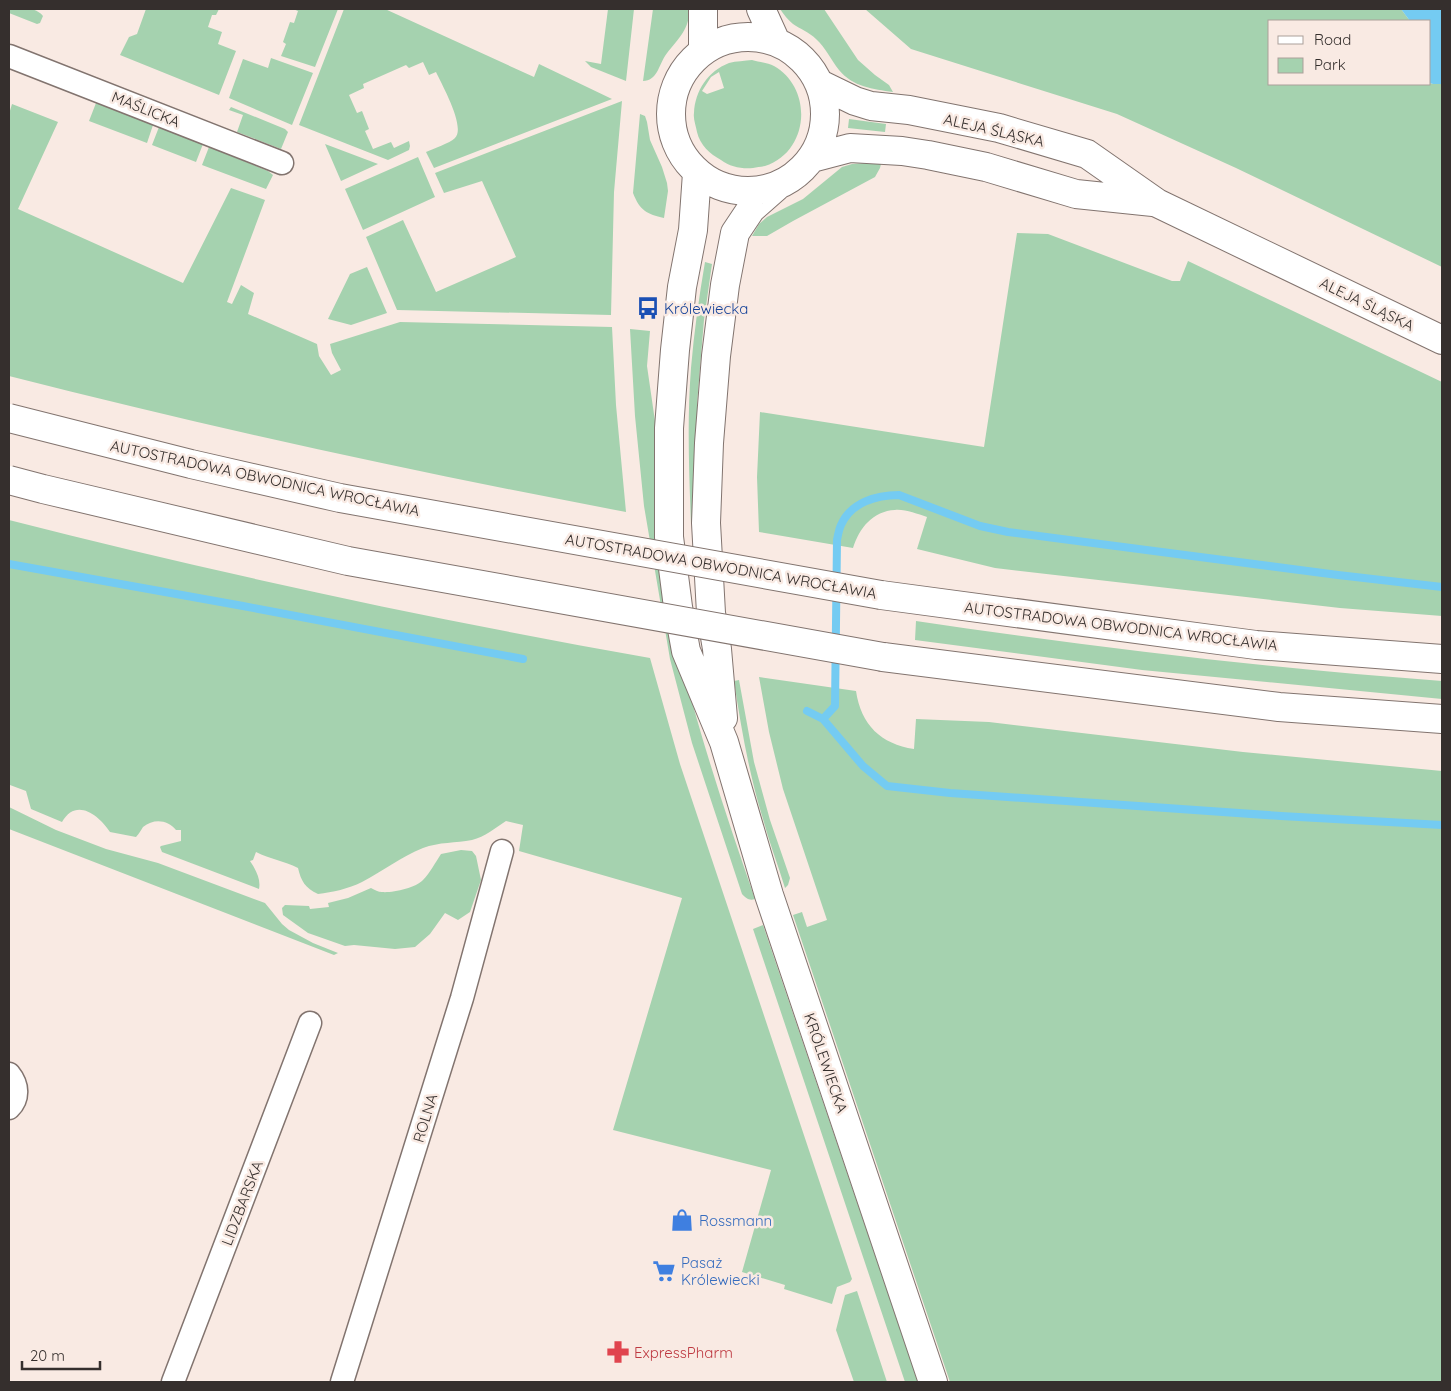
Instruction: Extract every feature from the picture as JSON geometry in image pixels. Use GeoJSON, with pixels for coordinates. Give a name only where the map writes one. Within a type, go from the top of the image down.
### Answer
{"type":"FeatureCollection","features":[{"type":"Feature","properties":{"kind":"main road"},"geometry":{"type":"LineString","coordinates":[[703,9],[703,51]]}},
{"type":"Feature","properties":{"kind":"main road"},"geometry":{"type":"LineString","coordinates":[[761,9],[776,42]]}},
{"type":"Feature","properties":{"kind":"main road"},"geometry":{"type":"LineString","coordinates":[[751,37],[776,42],[794,51],[809,66],[820,84],[826,109],[823,135],[812,158],[796,175],[776,187],[749,192],[722,187],[698,173],[684,158],[676,140],[671,121],[672,102],[678,82],[688,65],[703,51],[726,40],[751,37]]}},
{"type":"Feature","properties":{"kind":"main road","name":"ALEJA ŚLĄSKA"},"geometry":{"type":"LineString","coordinates":[[820,84],[855,101],[871,106],[909,110],[999,128],[1088,154],[1157,203],[1442,340]]}},
{"type":"Feature","properties":{"kind":"main road","name":"ALEJA ŚLĄSKA"},"geometry":{"type":"LineString","coordinates":[[812,158],[850,148],[902,151],[986,167],[1076,194],[1157,203]]}},
{"type":"Feature","properties":{"kind":"main road","name":"KRÓLEWIECKA"},"geometry":{"type":"LineString","coordinates":[[698,173],[692,230],[682,287],[669,428],[669,536],[686,651],[724,742],[769,894],[933,1382]]}},
{"type":"Feature","properties":{"kind":"main road","name":"KRÓLEWIECKA"},"geometry":{"type":"LineString","coordinates":[[724,742],[717,649],[711,614],[706,523],[709,443],[716,356],[725,284],[735,233],[751,209],[776,187]]}},
{"type":"Feature","properties":{"kind":"main road","name":"AUTOSTRADOWA OBWODNICA WROCŁAWIA"},"geometry":{"type":"LineString","coordinates":[[9,418],[191,464],[340,498],[881,595],[1256,645],[1442,659]]}},
{"type":"Feature","properties":{"kind":"main road"},"geometry":{"type":"LineString","coordinates":[[9,480],[348,561],[883,657],[1279,707],[1442,719]]}},
{"type":"Feature","properties":{"kind":"street","name":"MAŚLICKA"},"geometry":{"type":"LineString","coordinates":[[9,56],[282,163]]}},
{"type":"Feature","properties":{"kind":"street","name":"ROLNA"},"geometry":{"type":"LineString","coordinates":[[342,1382],[462,998],[502,851]]}},
{"type":"Feature","properties":{"kind":"street","name":"LIDZBARSKA"},"geometry":{"type":"LineString","coordinates":[[173,1382],[310,1023]]}},
{"type":"Feature","properties":{"kind":"street"},"geometry":{"type":"LineString","coordinates":[[9,1074],[14,1080],[16,1093],[15,1100],[9,1108]]}},
{"type":"Feature","properties":{"kind":"green space"},"geometry":{"type":"Polygon","coordinates":[[[9,9],[32,9],[43,16],[40,23],[37,24],[9,13],[9,9]]]}},
{"type":"Feature","properties":{"kind":"green space"},"geometry":{"type":"Polygon","coordinates":[[[146,9],[219,9],[216,15],[212,15],[208,27],[222,32],[218,44],[236,51],[219,95],[120,55],[129,37],[137,34],[146,9]]]}},
{"type":"Feature","properties":{"kind":"green space"},"geometry":{"type":"Polygon","coordinates":[[[293,9],[338,9],[315,67],[281,56],[286,44],[283,42],[290,22],[294,23],[298,11],[293,9]]]}},
{"type":"Feature","properties":{"kind":"green space"},"geometry":{"type":"Polygon","coordinates":[[[344,9],[385,9],[534,77],[539,64],[612,99],[434,168],[426,152],[453,140],[458,133],[458,125],[448,96],[436,72],[429,75],[423,62],[409,68],[406,65],[363,84],[364,88],[349,95],[357,113],[362,111],[369,129],[365,131],[373,149],[391,142],[394,148],[409,141],[409,150],[388,160],[299,125],[344,9]]]}},
{"type":"Feature","properties":{"kind":"green space"},"geometry":{"type":"Polygon","coordinates":[[[608,9],[634,9],[626,81],[591,67],[585,61],[601,64],[608,9]]]}},
{"type":"Feature","properties":{"kind":"green space"},"geometry":{"type":"Polygon","coordinates":[[[653,9],[689,9],[689,17],[685,29],[665,56],[655,75],[643,81],[653,9]]]}},
{"type":"Feature","properties":{"kind":"green space"},"geometry":{"type":"Polygon","coordinates":[[[780,9],[824,9],[858,60],[889,85],[893,92],[857,84],[845,76],[820,43],[791,22],[780,9]]]}},
{"type":"Feature","properties":{"kind":"green space"},"geometry":{"type":"Polygon","coordinates":[[[865,9],[1401,9],[1409,20],[1268,20],[1268,85],[1442,84],[1442,267],[1236,168],[1117,114],[911,49],[865,9]]]}},
{"type":"Feature","properties":{"kind":"green space"},"geometry":{"type":"Polygon","coordinates":[[[271,58],[313,73],[292,125],[229,98],[243,59],[268,68],[271,58]]]}},
{"type":"Feature","properties":{"kind":"green space"},"geometry":{"type":"Polygon","coordinates":[[[752,60],[772,65],[787,76],[796,89],[801,119],[798,134],[791,148],[780,159],[765,166],[745,168],[728,164],[706,149],[698,137],[694,115],[700,90],[715,71],[729,63],[752,60]],[[719,72],[711,77],[702,91],[707,94],[724,88],[719,72]]]}},
{"type":"Feature","properties":{"kind":"green space"},"geometry":{"type":"Polygon","coordinates":[[[622,101],[614,192],[611,315],[397,310],[366,237],[403,220],[436,292],[516,257],[482,181],[444,193],[435,173],[622,101]]]}},
{"type":"Feature","properties":{"kind":"green space"},"geometry":{"type":"Polygon","coordinates":[[[96,103],[153,125],[147,143],[89,121],[96,103]]]}},
{"type":"Feature","properties":{"kind":"green space"},"geometry":{"type":"Polygon","coordinates":[[[12,104],[58,122],[18,209],[183,283],[231,188],[265,200],[227,302],[232,304],[241,285],[254,293],[248,314],[317,344],[319,356],[331,375],[341,370],[332,353],[330,344],[400,322],[612,327],[616,405],[626,512],[316,449],[162,414],[9,376],[9,114],[12,104]]]}},
{"type":"Feature","properties":{"kind":"green space"},"geometry":{"type":"Polygon","coordinates":[[[231,107],[285,129],[288,132],[281,149],[237,132],[243,115],[229,110],[231,107]]]}},
{"type":"Feature","properties":{"kind":"green space"},"geometry":{"type":"Polygon","coordinates":[[[640,114],[645,116],[650,140],[667,183],[668,191],[664,218],[653,215],[641,208],[633,193],[640,114]]]}},
{"type":"Feature","properties":{"kind":"green space"},"geometry":{"type":"Polygon","coordinates":[[[849,119],[886,124],[885,132],[848,128],[849,119]]]}},
{"type":"Feature","properties":{"kind":"green space"},"geometry":{"type":"Polygon","coordinates":[[[159,127],[203,144],[196,162],[152,145],[159,127]]]}},
{"type":"Feature","properties":{"kind":"green space"},"geometry":{"type":"Polygon","coordinates":[[[325,144],[378,164],[341,181],[325,144]]]}},
{"type":"Feature","properties":{"kind":"green space"},"geometry":{"type":"Polygon","coordinates":[[[209,147],[268,171],[273,175],[266,189],[202,165],[209,147]]]}},
{"type":"Feature","properties":{"kind":"green space"},"geometry":{"type":"Polygon","coordinates":[[[418,157],[435,197],[363,230],[345,189],[418,157]]]}},
{"type":"Feature","properties":{"kind":"green space"},"geometry":{"type":"Polygon","coordinates":[[[866,163],[881,164],[875,177],[767,236],[752,236],[759,224],[767,217],[803,199],[842,167],[866,163]]]}},
{"type":"Feature","properties":{"kind":"green space"},"geometry":{"type":"Polygon","coordinates":[[[1017,233],[1048,234],[1172,281],[1180,281],[1188,261],[1442,382],[1442,616],[1340,608],[995,568],[917,549],[927,517],[903,510],[887,511],[874,517],[863,527],[853,548],[759,532],[757,477],[760,412],[984,447],[1017,233]]]}},
{"type":"Feature","properties":{"kind":"green space"},"geometry":{"type":"Polygon","coordinates":[[[705,262],[712,264],[704,320],[697,404],[697,524],[691,524],[690,387],[695,328],[705,262]]]}},
{"type":"Feature","properties":{"kind":"green space"},"geometry":{"type":"Polygon","coordinates":[[[367,267],[387,313],[351,325],[328,319],[350,274],[367,267]]]}},
{"type":"Feature","properties":{"kind":"green space"},"geometry":{"type":"Polygon","coordinates":[[[630,329],[650,331],[647,366],[684,672],[717,786],[755,899],[753,900],[748,899],[742,894],[692,743],[670,659],[644,506],[635,416],[630,329]]]}},
{"type":"Feature","properties":{"kind":"green space"},"geometry":{"type":"Polygon","coordinates":[[[9,520],[168,559],[328,595],[650,658],[680,764],[852,1279],[850,1282],[837,1287],[832,1304],[784,1289],[785,1285],[742,1272],[771,1170],[613,1130],[682,898],[519,851],[523,825],[506,821],[477,839],[423,848],[357,884],[340,890],[318,894],[304,884],[298,868],[256,852],[253,860],[250,861],[258,875],[259,889],[162,852],[161,846],[181,841],[181,830],[176,830],[165,822],[156,821],[147,824],[136,837],[110,832],[100,820],[87,811],[74,811],[62,822],[31,809],[26,791],[9,786],[9,520]]]}},
{"type":"Feature","properties":{"kind":"green space"},"geometry":{"type":"Polygon","coordinates":[[[916,621],[1047,640],[1179,656],[1310,670],[1442,681],[1442,699],[1142,670],[915,640],[916,621]]]}},
{"type":"Feature","properties":{"kind":"green space"},"geometry":{"type":"Polygon","coordinates":[[[759,677],[856,691],[863,714],[874,731],[892,743],[914,749],[916,719],[989,722],[1243,752],[1442,771],[1442,1382],[950,1382],[793,915],[802,912],[807,927],[827,920],[783,789],[769,732],[759,677]]]}},
{"type":"Feature","properties":{"kind":"green space"},"geometry":{"type":"Polygon","coordinates":[[[739,680],[754,762],[770,820],[790,878],[785,888],[765,828],[750,768],[734,681],[739,680]]]}},
{"type":"Feature","properties":{"kind":"green space"},"geometry":{"type":"Polygon","coordinates":[[[9,807],[56,830],[106,849],[158,863],[265,903],[289,930],[313,943],[338,953],[334,955],[9,829],[9,807]]]}},
{"type":"Feature","properties":{"kind":"green space"},"geometry":{"type":"Polygon","coordinates":[[[461,850],[472,851],[476,856],[481,880],[470,912],[458,920],[445,913],[430,934],[415,947],[395,949],[354,945],[345,946],[308,933],[283,915],[282,908],[285,905],[309,906],[310,909],[329,907],[328,903],[348,898],[371,888],[379,892],[386,892],[410,888],[423,880],[441,854],[461,850]]]}},
{"type":"Feature","properties":{"kind":"green space"},"geometry":{"type":"Polygon","coordinates":[[[763,925],[918,1382],[905,1382],[753,929],[763,925]]]}},
{"type":"Feature","properties":{"kind":"green space"},"geometry":{"type":"Polygon","coordinates":[[[857,1291],[887,1382],[854,1382],[836,1330],[845,1295],[857,1291]]]}},
{"type":"Feature","properties":{"kind":"water"},"geometry":{"type":"Polygon","coordinates":[[[1401,9],[1442,9],[1442,84],[1431,83],[1431,20],[1409,20],[1401,9]]]}},
{"type":"Feature","properties":{"kind":"waterway"},"geometry":{"type":"LineString","coordinates":[[823,719],[835,706],[837,540],[839,530],[845,517],[858,505],[882,496],[899,495],[980,526],[1008,532],[1442,587]]}},
{"type":"Feature","properties":{"kind":"waterway"},"geometry":{"type":"LineString","coordinates":[[9,564],[523,659]]}},
{"type":"Feature","properties":{"kind":"waterway"},"geometry":{"type":"LineString","coordinates":[[807,711],[823,719],[863,766],[887,786],[950,793],[1442,825]]}},
{"type":"Feature","properties":{"kind":"place","name":"Królewiecka"},"geometry":{"type":"Point","coordinates":[648,308]}},
{"type":"Feature","properties":{"kind":"place","name":"Rossmann"},"geometry":{"type":"Point","coordinates":[682,1220]}},
{"type":"Feature","properties":{"kind":"place","name":"Pasaż Królewiecki"},"geometry":{"type":"Point","coordinates":[664,1271]}},
{"type":"Feature","properties":{"kind":"place","name":"ExpressPharm"},"geometry":{"type":"Point","coordinates":[618,1352]}}]}
